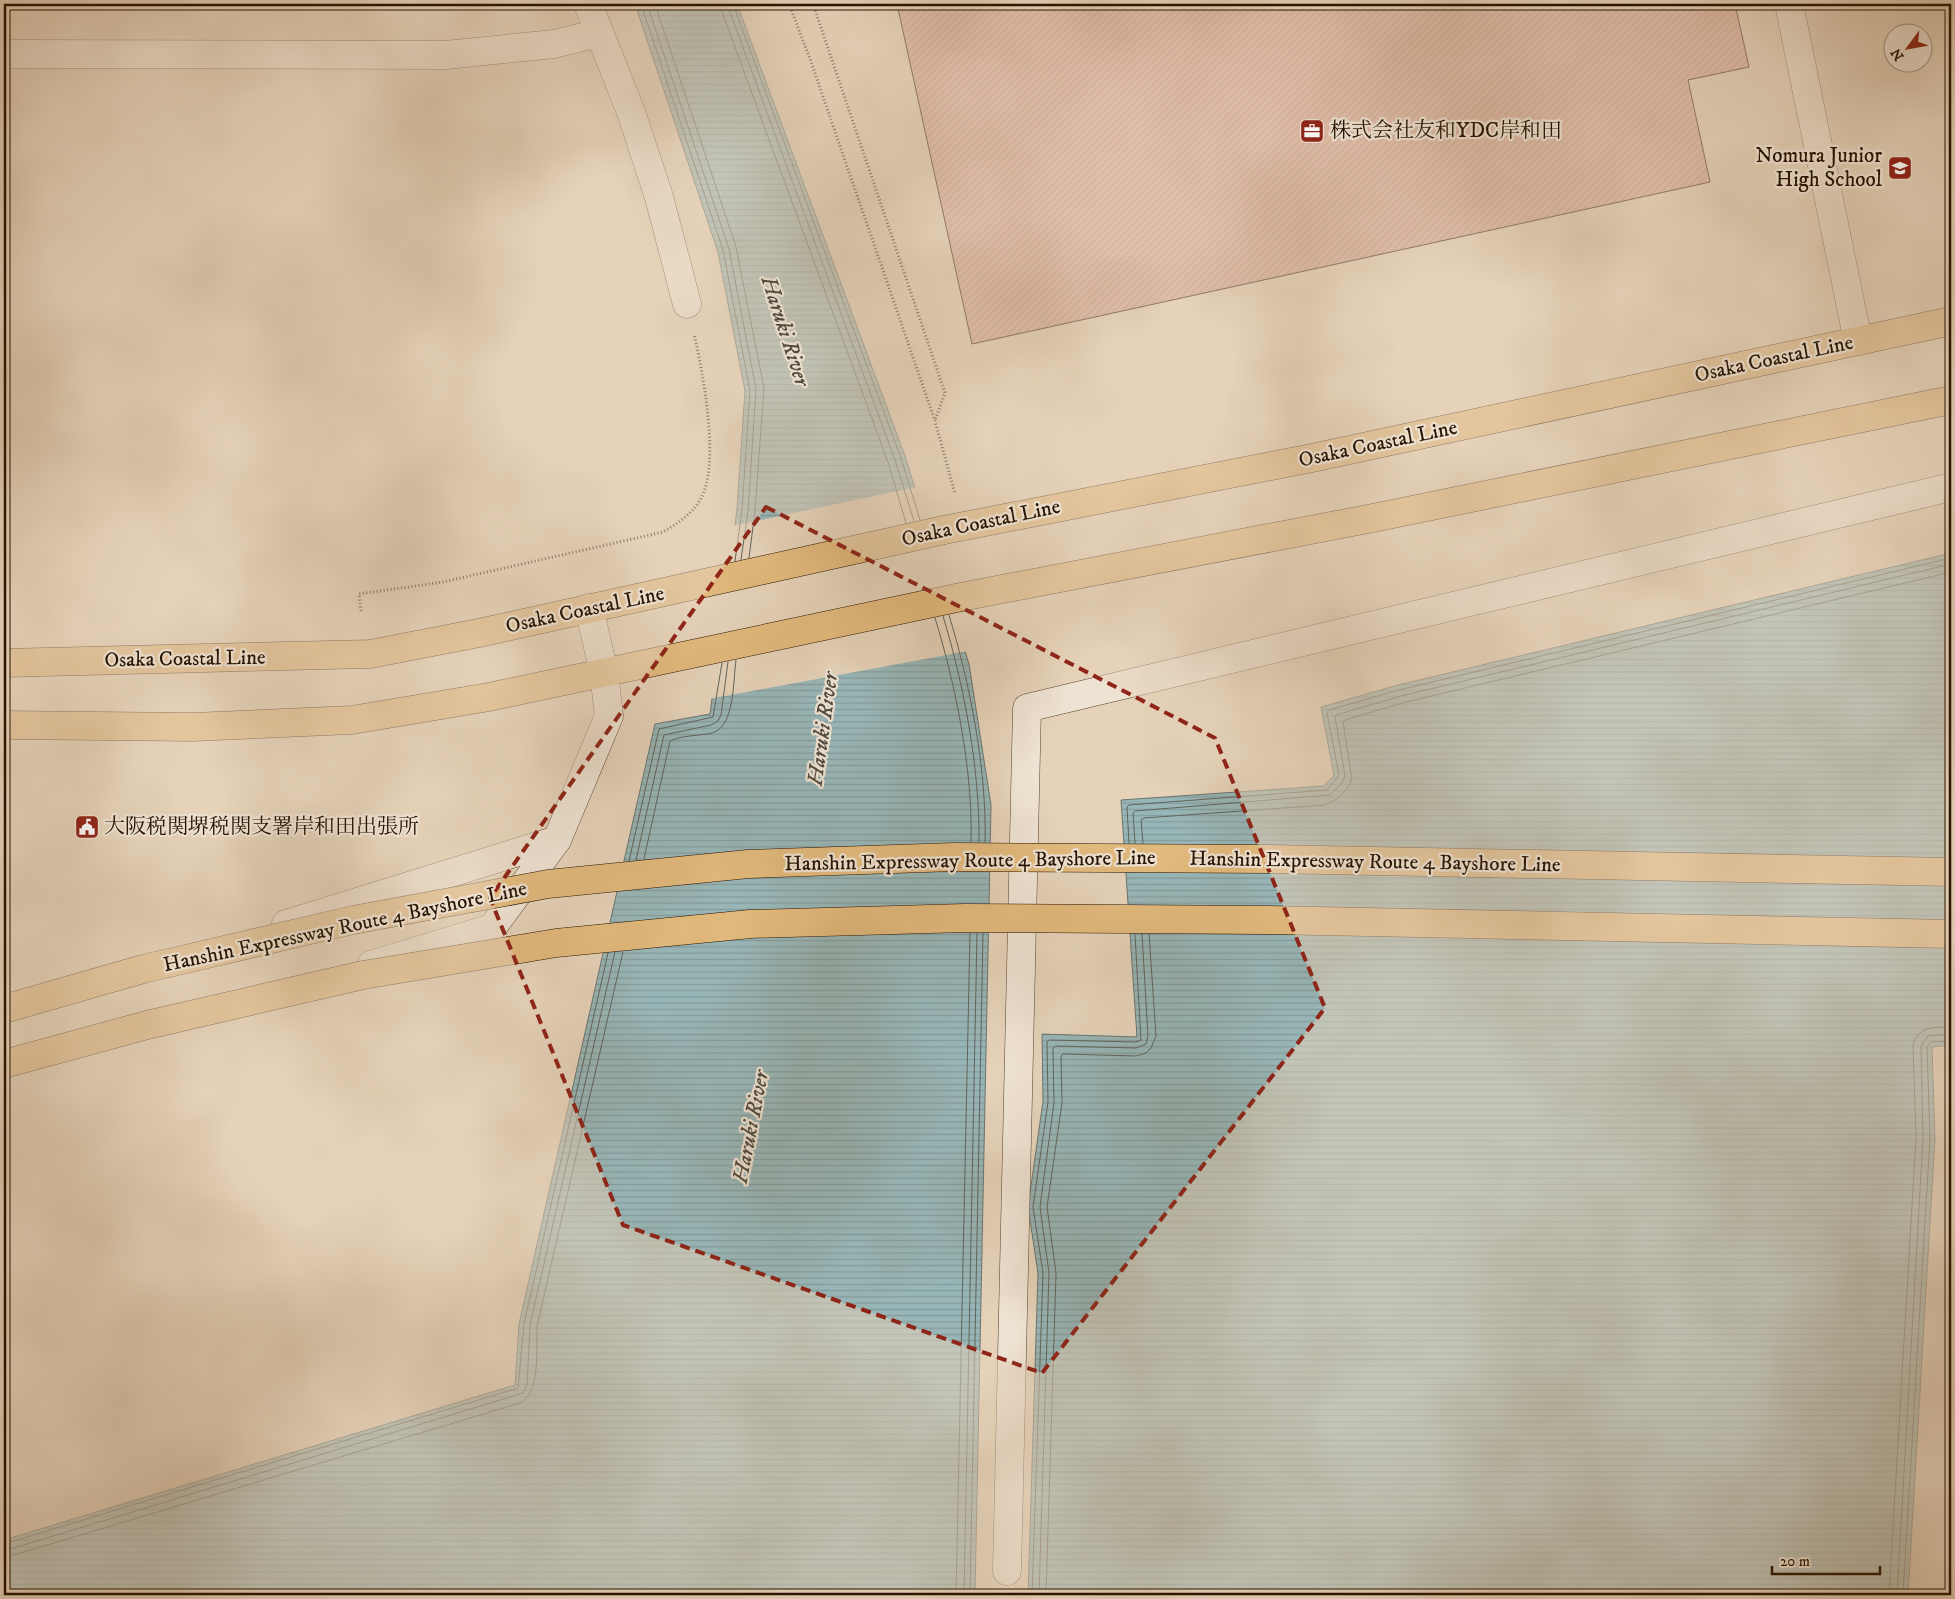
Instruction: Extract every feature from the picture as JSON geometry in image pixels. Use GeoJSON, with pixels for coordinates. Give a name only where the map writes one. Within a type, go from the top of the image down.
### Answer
{"type":"FeatureCollection","features":[{"type":"Feature","properties":{"kind":"main road","name":"Osaka Coastal Line"},"geometry":{"type":"LineString","coordinates":[[4,663],[370,654],[479,633],[944,530],[1312,458],[1951,321]]}},
{"type":"Feature","properties":{"kind":"main road"},"geometry":{"type":"LineString","coordinates":[[4,725],[193,727],[352,720],[489,697],[961,597],[1383,516],[1951,400]]}},
{"type":"Feature","properties":{"kind":"main road","name":"Hanshin Expressway Route 4 Bayshore Line"},"geometry":{"type":"LineString","coordinates":[[4,1010],[143,969],[353,920],[548,884],[748,864],[954,857],[1268,859],[1951,872]]}},
{"type":"Feature","properties":{"kind":"main road"},"geometry":{"type":"LineString","coordinates":[[4,1064],[148,1025],[363,975],[556,943],[750,924],[984,918],[1276,921],[1951,934]]}},
{"type":"Feature","properties":{"kind":"street"},"geometry":{"type":"LineString","coordinates":[[588,4],[632,112],[659,197],[687,304]]}},
{"type":"Feature","properties":{"kind":"street"},"geometry":{"type":"LineString","coordinates":[[1789,4],[1858,341]]}},
{"type":"Feature","properties":{"kind":"street"},"geometry":{"type":"LineString","coordinates":[[4,54],[446,55],[554,44],[599,33]]}},
{"type":"Feature","properties":{"kind":"street"},"geometry":{"type":"LineString","coordinates":[[1007,1571],[1027,708],[1951,487]]}},
{"type":"Feature","properties":{"kind":"street"},"geometry":{"type":"LineString","coordinates":[[4,1076],[492,928],[557,840],[609,716],[604,673],[589,608]]}},
{"type":"Feature","properties":{"kind":"street"},"geometry":{"type":"LineString","coordinates":[[4,1010],[557,840]]}},
{"type":"Feature","properties":{"kind":"path"},"geometry":{"type":"LineString","coordinates":[[789,4],[810,59],[935,421],[955,494]]}},
{"type":"Feature","properties":{"kind":"path"},"geometry":{"type":"LineString","coordinates":[[813,4],[945,393],[935,421]]}},
{"type":"Feature","properties":{"kind":"path"},"geometry":{"type":"LineString","coordinates":[[360,611],[359,594],[443,582],[663,532],[686,518],[700,500],[708,481],[709,448],[702,372],[687,304]]}},
{"type":"Feature","properties":{"kind":"highlighted area"},"geometry":{"type":"Polygon","coordinates":[[[766,507],[1215,738],[1325,1008],[1042,1373],[623,1225],[490,898],[766,507]]]}},
{"type":"Feature","properties":{"kind":"water","name":"Haruki River"},"geometry":{"type":"Polygon","coordinates":[[[635,4],[737,4],[905,456],[969,664],[991,805],[975,1595],[4,1595],[4,1540],[515,1385],[519,1324],[655,724],[710,714],[737,509],[745,391],[718,252],[635,4]]]}},
{"type":"Feature","properties":{"kind":"water"},"geometry":{"type":"Polygon","coordinates":[[[1951,553],[1951,1045],[1932,1047],[1935,1138],[1908,1595],[1028,1595],[1038,1273],[1028,1207],[1043,1101],[1042,1034],[1137,1037],[1121,800],[1324,786],[1334,775],[1321,707],[1398,685],[1951,553]]]}},
{"type":"Feature","properties":{"kind":"pier"},"geometry":{"type":"Polygon","coordinates":[[[917,487],[968,651],[709,699],[732,526],[917,487]]]}},
{"type":"Feature","properties":{"kind":"building","name":"株式会社友和YDC岸和田"},"geometry":{"type":"Polygon","coordinates":[[[897,4],[1735,4],[1749,67],[1688,80],[1710,182],[972,344],[897,4]]]}},
{"type":"Feature","properties":{"kind":"place","name":"株式会社友和YDC岸和田"},"geometry":{"type":"Point","coordinates":[1312,131]}},
{"type":"Feature","properties":{"kind":"place","name":"Nomura Junior High School"},"geometry":{"type":"Point","coordinates":[1900,168]}},
{"type":"Feature","properties":{"kind":"place","name":"大阪税関堺税関支署岸和田出張所"},"geometry":{"type":"Point","coordinates":[87,827]}}]}
